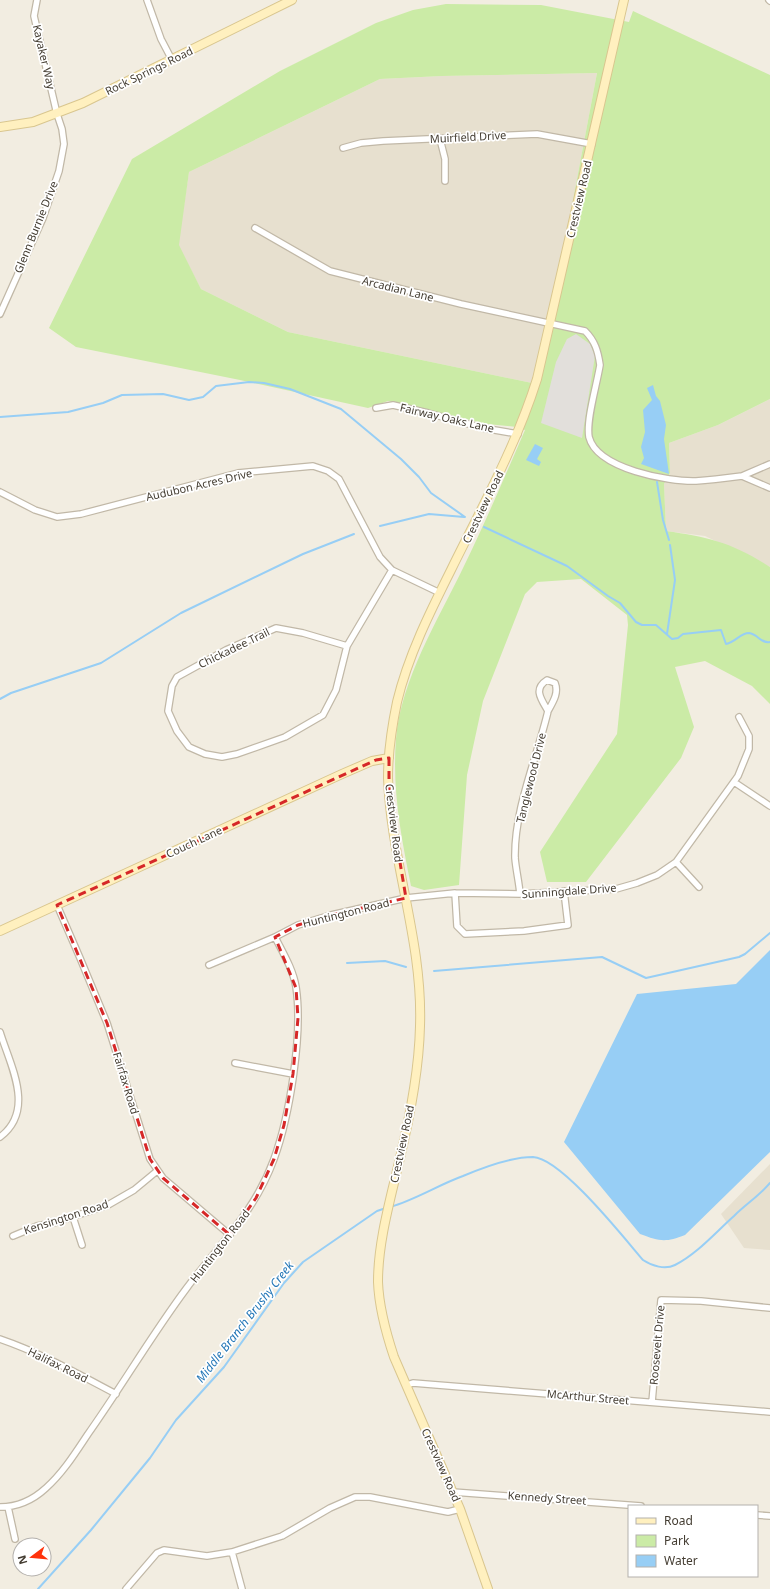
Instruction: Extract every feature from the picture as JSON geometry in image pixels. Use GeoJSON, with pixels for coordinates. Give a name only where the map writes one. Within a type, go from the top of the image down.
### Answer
{"type":"FeatureCollection","features":[{"type":"Feature","properties":{"kind":"street","name":"Kayaker Way"},"geometry":{"type":"LineString","coordinates":[[37,0],[34,16],[57,114]]}},
{"type":"Feature","properties":{"kind":"street"},"geometry":{"type":"LineString","coordinates":[[148,0],[162,39],[172,60]]}},
{"type":"Feature","properties":{"kind":"street","name":"Rock Springs Road"},"geometry":{"type":"LineString","coordinates":[[0,127],[33,122],[57,114],[172,60],[292,0]]}},
{"type":"Feature","properties":{"kind":"street","name":"Crestview Road"},"geometry":{"type":"LineString","coordinates":[[488,1589],[460,1509],[386,1334],[380,1306],[378,1282],[380,1254],[414,1088],[420,1028],[420,983],[390,804],[389,758],[397,703],[410,658],[440,592],[518,434],[537,379],[624,0]]}},
{"type":"Feature","properties":{"kind":"street","name":"Glenn Burnie Drive"},"geometry":{"type":"LineString","coordinates":[[0,314],[43,218],[59,171],[64,144],[62,129],[57,114]]}},
{"type":"Feature","properties":{"kind":"street","name":"Muirfield Drive"},"geometry":{"type":"LineString","coordinates":[[343,148],[383,140],[440,139],[538,134],[592,144]]}},
{"type":"Feature","properties":{"kind":"street"},"geometry":{"type":"LineString","coordinates":[[440,139],[445,159],[446,181]]}},
{"type":"Feature","properties":{"kind":"street","name":"Arcadian Lane"},"geometry":{"type":"LineString","coordinates":[[256,228],[330,271],[461,304],[585,331],[592,338],[596,346],[600,365],[589,434],[592,445],[603,456],[615,464],[673,480],[696,481],[742,476]]}},
{"type":"Feature","properties":{"kind":"street","name":"Fairway Oaks Lane"},"geometry":{"type":"LineString","coordinates":[[376,408],[393,405],[482,428],[518,434]]}},
{"type":"Feature","properties":{"kind":"street"},"geometry":{"type":"LineString","coordinates":[[742,476],[770,464]]}},
{"type":"Feature","properties":{"kind":"street","name":"Audubon Acres Drive"},"geometry":{"type":"LineString","coordinates":[[0,492],[35,510],[57,517],[81,514],[238,473],[313,466],[328,471],[339,479],[380,557],[392,570],[440,592]]}},
{"type":"Feature","properties":{"kind":"street"},"geometry":{"type":"LineString","coordinates":[[742,476],[770,488]]}},
{"type":"Feature","properties":{"kind":"street","name":"Chickadee Trail"},"geometry":{"type":"LineString","coordinates":[[347,646],[303,632],[276,628],[226,650],[177,677],[172,686],[168,711],[177,731],[189,747],[205,754],[222,757],[237,754],[285,736],[324,715],[336,690],[347,646],[392,570]]}},
{"type":"Feature","properties":{"kind":"street","name":"Tanglewood Drive"},"geometry":{"type":"LineString","coordinates":[[520,894],[515,857],[518,828],[524,799],[548,711],[554,700],[557,689],[555,683],[547,680],[542,684],[539,690],[539,696],[548,711]]}},
{"type":"Feature","properties":{"kind":"street","name":"Sunningdale Drive"},"geometry":{"type":"LineString","coordinates":[[406,898],[455,893],[520,894],[616,888],[637,883],[657,875],[676,862],[734,782],[745,762],[749,749],[749,736],[739,718]]}},
{"type":"Feature","properties":{"kind":"street","name":"Couch Lane"},"geometry":{"type":"LineString","coordinates":[[0,931],[342,774],[372,761],[389,758]]}},
{"type":"Feature","properties":{"kind":"street"},"geometry":{"type":"LineString","coordinates":[[734,782],[770,806]]}},
{"type":"Feature","properties":{"kind":"street"},"geometry":{"type":"LineString","coordinates":[[676,862],[699,887]]}},
{"type":"Feature","properties":{"kind":"street"},"geometry":{"type":"LineString","coordinates":[[455,893],[457,926],[465,934],[524,931],[568,925],[564,891]]}},
{"type":"Feature","properties":{"kind":"street","name":"Huntington Road"},"geometry":{"type":"LineString","coordinates":[[0,1507],[8,1507],[35,1497],[47,1487],[75,1453],[186,1288],[230,1235],[249,1209],[274,1159],[284,1125],[293,1074],[298,1018],[296,988],[293,974],[275,937],[298,925],[330,915],[406,898]]}},
{"type":"Feature","properties":{"kind":"street","name":"Fairfax Road"},"geometry":{"type":"LineString","coordinates":[[57,905],[96,995],[150,1159],[157,1171],[180,1194],[210,1217],[230,1235]]}},
{"type":"Feature","properties":{"kind":"street"},"geometry":{"type":"LineString","coordinates":[[209,965],[275,937]]}},
{"type":"Feature","properties":{"kind":"street"},"geometry":{"type":"LineString","coordinates":[[0,1032],[1,1042],[11,1066],[19,1096],[19,1108],[13,1124],[0,1137]]}},
{"type":"Feature","properties":{"kind":"street"},"geometry":{"type":"LineString","coordinates":[[235,1063],[293,1074]]}},
{"type":"Feature","properties":{"kind":"street","name":"Kensington Road"},"geometry":{"type":"LineString","coordinates":[[13,1236],[37,1226],[73,1217],[108,1205],[134,1190],[157,1171]]}},
{"type":"Feature","properties":{"kind":"street"},"geometry":{"type":"LineString","coordinates":[[73,1217],[82,1245]]}},
{"type":"Feature","properties":{"kind":"street","name":"Roosevelt Drive"},"geometry":{"type":"LineString","coordinates":[[652,1402],[661,1300],[701,1301],[770,1308]]}},
{"type":"Feature","properties":{"kind":"street","name":"Halifax Road"},"geometry":{"type":"LineString","coordinates":[[0,1339],[18,1345],[116,1394]]}},
{"type":"Feature","properties":{"kind":"street","name":"McArthur Street"},"geometry":{"type":"LineString","coordinates":[[407,1385],[438,1385],[770,1412]]}},
{"type":"Feature","properties":{"kind":"street","name":"Kennedy Street"},"geometry":{"type":"LineString","coordinates":[[453,1492],[471,1492],[629,1505]]}},
{"type":"Feature","properties":{"kind":"street"},"geometry":{"type":"LineString","coordinates":[[126,1589],[157,1553],[164,1550],[207,1556],[232,1552],[282,1536],[330,1508],[355,1497],[370,1497],[448,1512],[460,1509]]}},
{"type":"Feature","properties":{"kind":"street"},"geometry":{"type":"LineString","coordinates":[[8,1507],[15,1537]]}},
{"type":"Feature","properties":{"kind":"street"},"geometry":{"type":"LineString","coordinates":[[758,1515],[770,1516]]}},
{"type":"Feature","properties":{"kind":"street"},"geometry":{"type":"LineString","coordinates":[[232,1552],[242,1589]]}},
{"type":"Feature","properties":{"kind":"highlighted area"},"geometry":{"type":"Polygon","coordinates":[[[389,758],[389,797],[406,898],[331,915],[298,925],[275,937],[296,988],[298,1018],[293,1074],[284,1125],[274,1159],[256,1198],[230,1235],[163,1178],[150,1159],[107,1023],[57,905],[376,760],[389,758]]]}},
{"type":"Feature","properties":{"kind":"shaded area"},"geometry":{"type":"Polygon","coordinates":[[[597,73],[563,253],[532,383],[288,332],[201,289],[178,245],[189,172],[380,79],[442,76],[597,73]]]}},
{"type":"Feature","properties":{"kind":"shaded area"},"geometry":{"type":"Polygon","coordinates":[[[576,334],[590,344],[595,356],[582,438],[541,423],[556,362],[567,339],[576,334]]]}},
{"type":"Feature","properties":{"kind":"shaded area"},"geometry":{"type":"Polygon","coordinates":[[[770,399],[770,567],[705,536],[666,531],[664,484],[670,473],[669,443],[718,425],[770,399]]]}},
{"type":"Feature","properties":{"kind":"shaded area"},"geometry":{"type":"Polygon","coordinates":[[[770,1164],[770,1250],[744,1248],[721,1214],[770,1164]]]}},
{"type":"Feature","properties":{"kind":"green space"},"geometry":{"type":"Polygon","coordinates":[[[446,4],[541,5],[629,22],[633,11],[770,75],[770,399],[718,425],[669,443],[670,473],[664,484],[666,531],[720,542],[744,552],[770,567],[770,704],[752,686],[705,661],[675,667],[694,727],[681,758],[586,882],[547,882],[540,852],[617,734],[628,625],[627,615],[581,579],[537,582],[525,594],[483,701],[467,775],[459,885],[424,890],[411,886],[398,813],[395,776],[396,739],[399,717],[405,694],[422,650],[472,549],[525,430],[517,427],[487,424],[388,401],[368,408],[240,380],[76,347],[49,328],[132,159],[280,71],[376,23],[413,10],[446,4]],[[597,73],[442,76],[380,79],[189,172],[179,245],[201,289],[288,332],[532,383],[563,253],[597,73]]]}},
{"type":"Feature","properties":{"kind":"water"},"geometry":{"type":"Polygon","coordinates":[[[653,385],[656,396],[660,401],[666,425],[664,439],[669,474],[641,464],[644,458],[641,447],[645,432],[643,410],[652,400],[647,388],[653,385]]]}},
{"type":"Feature","properties":{"kind":"water"},"geometry":{"type":"Polygon","coordinates":[[[535,444],[543,448],[537,459],[541,462],[539,466],[526,460],[535,444]]]}},
{"type":"Feature","properties":{"kind":"water"},"geometry":{"type":"Polygon","coordinates":[[[770,950],[770,1152],[685,1235],[662,1240],[640,1234],[564,1142],[637,994],[736,984],[770,950]]]}},
{"type":"Feature","properties":{"kind":"waterway"},"geometry":{"type":"LineString","coordinates":[[0,417],[68,412],[103,403],[122,395],[163,394],[189,400],[203,397],[216,386],[249,382],[264,383],[290,389],[341,409],[401,459],[419,477],[431,493],[465,517]]}},
{"type":"Feature","properties":{"kind":"waterway"},"geometry":{"type":"LineString","coordinates":[[657,482],[663,520],[669,540]]}},
{"type":"Feature","properties":{"kind":"waterway"},"geometry":{"type":"LineString","coordinates":[[380,526],[429,514],[464,517]]}},
{"type":"Feature","properties":{"kind":"waterway"},"geometry":{"type":"LineString","coordinates":[[484,527],[567,566],[620,603],[636,622],[642,625],[656,625],[672,639],[678,638],[683,634],[721,630],[726,644],[746,633],[755,635],[764,642],[770,642]]}},
{"type":"Feature","properties":{"kind":"waterway"},"geometry":{"type":"LineString","coordinates":[[0,699],[11,693],[101,663],[181,613],[303,554],[354,534]]}},
{"type":"Feature","properties":{"kind":"waterway"},"geometry":{"type":"LineString","coordinates":[[667,634],[675,580],[670,545]]}},
{"type":"Feature","properties":{"kind":"waterway"},"geometry":{"type":"LineString","coordinates":[[434,971],[602,957],[646,978],[739,957],[745,954],[770,933]]}},
{"type":"Feature","properties":{"kind":"waterway"},"geometry":{"type":"LineString","coordinates":[[347,963],[385,961],[406,967]]}},
{"type":"Feature","properties":{"kind":"waterway","name":"Middle Branch Brushy Creek"},"geometry":{"type":"LineString","coordinates":[[390,1207],[488,1166],[524,1157],[533,1157],[545,1161],[559,1170],[575,1184],[643,1260],[654,1266],[667,1267],[675,1265],[699,1249],[770,1183]]}},
{"type":"Feature","properties":{"kind":"waterway","name":"Middle Branch Brushy Creek"},"geometry":{"type":"LineString","coordinates":[[38,1589],[91,1530],[150,1458],[176,1420],[224,1367],[284,1283],[303,1262],[377,1211],[386,1208]]}}]}
